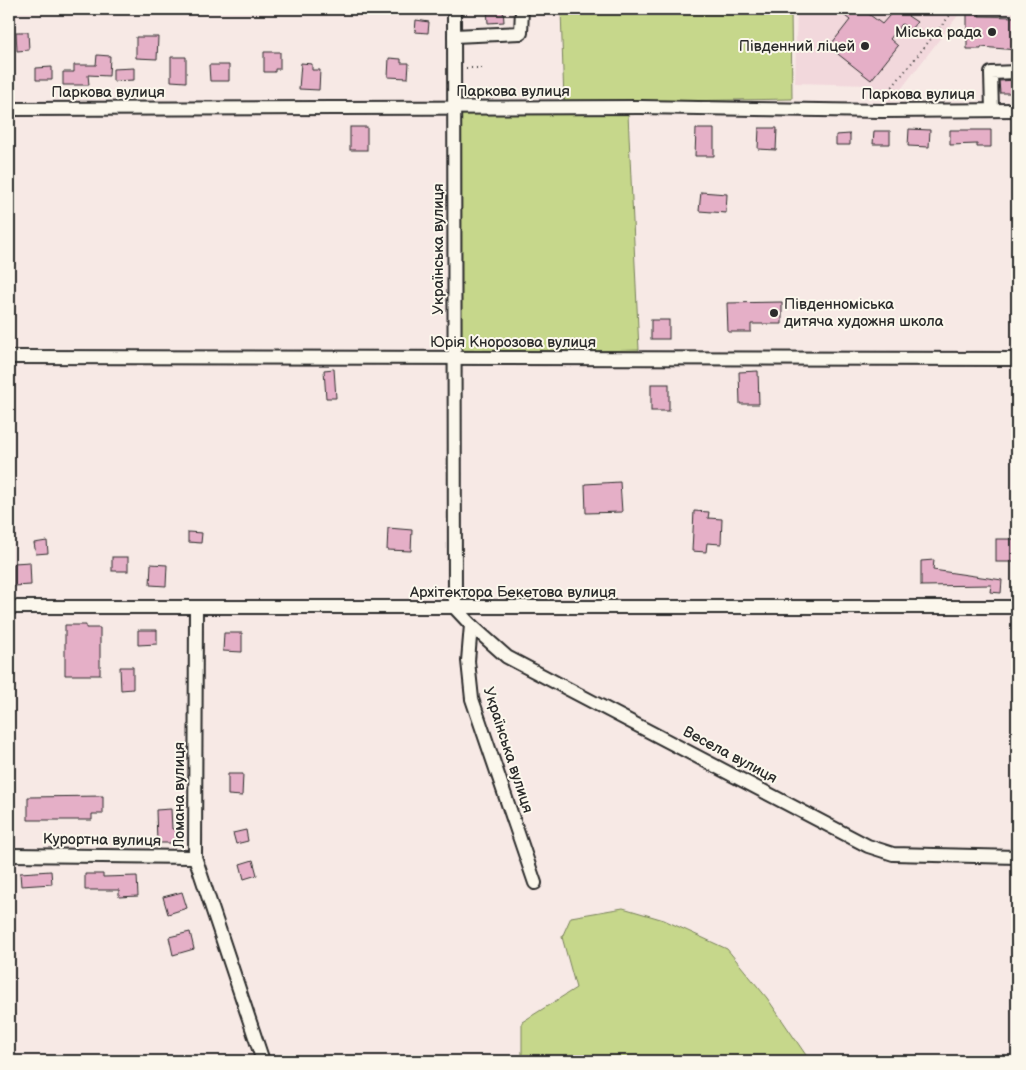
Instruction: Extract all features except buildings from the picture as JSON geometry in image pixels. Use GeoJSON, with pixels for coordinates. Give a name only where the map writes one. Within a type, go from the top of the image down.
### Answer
{"type":"FeatureCollection","features":[{"type":"Feature","properties":{"kind":"street","name":"Українська вулиця"},"geometry":{"type":"LineString","coordinates":[[454,9],[456,608]]}},
{"type":"Feature","properties":{"kind":"street"},"geometry":{"type":"LineString","coordinates":[[454,36],[521,33],[522,9]]}},
{"type":"Feature","properties":{"kind":"street"},"geometry":{"type":"LineString","coordinates":[[992,110],[991,73],[1017,72]]}},
{"type":"Feature","properties":{"kind":"street","name":"Паркова вулиця"},"geometry":{"type":"LineString","coordinates":[[9,109],[641,107],[882,111],[1017,110]]}},
{"type":"Feature","properties":{"kind":"street","name":"Юрія Кнорозова вулиця"},"geometry":{"type":"LineString","coordinates":[[9,357],[1017,359]]}},
{"type":"Feature","properties":{"kind":"street","name":"Архітектора Бекетова вулиця"},"geometry":{"type":"LineString","coordinates":[[9,608],[1017,607]]}},
{"type":"Feature","properties":{"kind":"street","name":"Ломана вулиця"},"geometry":{"type":"LineString","coordinates":[[196,608],[195,857],[263,1061]]}},
{"type":"Feature","properties":{"kind":"street","name":"Весела вулиця"},"geometry":{"type":"LineString","coordinates":[[456,608],[471,625],[507,657],[868,846],[893,854],[1017,857]]}},
{"type":"Feature","properties":{"kind":"street","name":"Українська вулиця"},"geometry":{"type":"LineString","coordinates":[[471,625],[468,661],[472,699],[535,883]]}},
{"type":"Feature","properties":{"kind":"street","name":"Курортна вулиця"},"geometry":{"type":"LineString","coordinates":[[9,855],[195,857]]}},
{"type":"Feature","properties":{"kind":"path"},"geometry":{"type":"LineString","coordinates":[[882,111],[885,96],[955,9]]}},
{"type":"Feature","properties":{"kind":"path"},"geometry":{"type":"LineString","coordinates":[[454,69],[482,68]]}},
{"type":"Feature","properties":{"kind":"shaded area","name":"Південний ліцей"},"geometry":{"type":"Polygon","coordinates":[[[797,9],[963,9],[891,102],[870,85],[795,83],[797,9]]]}},
{"type":"Feature","properties":{"kind":"green space"},"geometry":{"type":"Polygon","coordinates":[[[561,9],[791,9],[792,99],[564,103],[561,9]]]}},
{"type":"Feature","properties":{"kind":"green space"},"geometry":{"type":"Polygon","coordinates":[[[459,112],[628,114],[639,350],[459,354],[459,112]]]}},
{"type":"Feature","properties":{"kind":"green space"},"geometry":{"type":"Polygon","coordinates":[[[623,908],[664,920],[727,949],[767,998],[810,1061],[522,1061],[522,1022],[576,988],[562,937],[571,917],[623,908]]]}},
{"type":"Feature","properties":{"kind":"place","name":"Міська рада"},"geometry":{"type":"Point","coordinates":[992,32]}},
{"type":"Feature","properties":{"kind":"place","name":"Південний ліцей"},"geometry":{"type":"Point","coordinates":[865,46]}},
{"type":"Feature","properties":{"kind":"place","name":"Південноміська дитяча художня школа"},"geometry":{"type":"Point","coordinates":[774,313]}}]}
